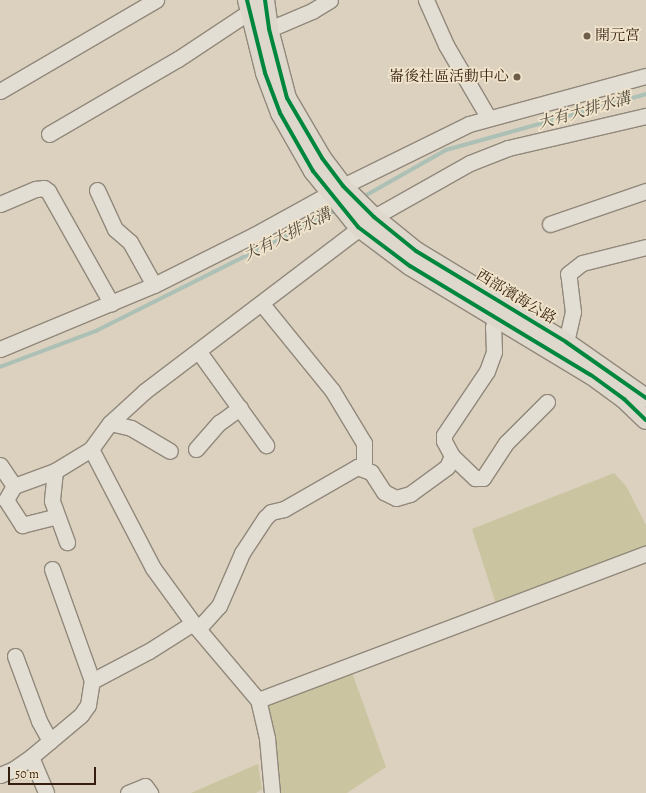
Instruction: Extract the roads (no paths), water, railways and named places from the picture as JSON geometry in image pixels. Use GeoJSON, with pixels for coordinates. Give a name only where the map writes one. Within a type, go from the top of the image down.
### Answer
{"type":"FeatureCollection","features":[{"type":"Feature","properties":{"kind":"main road"},"geometry":{"type":"LineString","coordinates":[[265,0],[262,32],[265,73],[280,113],[313,171],[337,189]]}},
{"type":"Feature","properties":{"kind":"main road"},"geometry":{"type":"LineString","coordinates":[[248,6],[262,32]]}},
{"type":"Feature","properties":{"kind":"main road","name":"西部濱海公路"},"geometry":{"type":"LineString","coordinates":[[337,189],[416,251],[566,342],[646,398]]}},
{"type":"Feature","properties":{"kind":"main road","name":"西部濱海公路"},"geometry":{"type":"LineString","coordinates":[[337,189],[358,227],[410,266],[497,316],[592,375],[646,420]]}},
{"type":"Feature","properties":{"kind":"street"},"geometry":{"type":"LineString","coordinates":[[0,91],[156,0]]}},
{"type":"Feature","properties":{"kind":"street"},"geometry":{"type":"LineString","coordinates":[[262,32],[312,11],[330,0]]}},
{"type":"Feature","properties":{"kind":"street"},"geometry":{"type":"LineString","coordinates":[[426,0],[446,45],[488,117]]}},
{"type":"Feature","properties":{"kind":"street"},"geometry":{"type":"LineString","coordinates":[[49,134],[178,59],[248,6]]}},
{"type":"Feature","properties":{"kind":"street"},"geometry":{"type":"LineString","coordinates":[[0,349],[154,285],[254,235],[337,189],[439,137],[488,117],[646,76]]}},
{"type":"Feature","properties":{"kind":"street"},"geometry":{"type":"LineString","coordinates":[[57,516],[22,526],[6,500],[14,486],[55,470],[91,449],[110,423],[145,392],[262,304],[358,227],[464,166],[508,148],[646,116]]}},
{"type":"Feature","properties":{"kind":"street"},"geometry":{"type":"LineString","coordinates":[[0,204],[36,190],[44,188],[48,191],[111,303]]}},
{"type":"Feature","properties":{"kind":"street"},"geometry":{"type":"LineString","coordinates":[[97,190],[115,229],[130,242],[154,285]]}},
{"type":"Feature","properties":{"kind":"street"},"geometry":{"type":"LineString","coordinates":[[550,224],[646,191]]}},
{"type":"Feature","properties":{"kind":"street"},"geometry":{"type":"LineString","coordinates":[[566,342],[573,312],[568,274],[582,263],[646,246]]}},
{"type":"Feature","properties":{"kind":"street"},"geometry":{"type":"LineString","coordinates":[[262,304],[332,390],[364,443],[364,468]]}},
{"type":"Feature","properties":{"kind":"street"},"geometry":{"type":"LineString","coordinates":[[497,316],[493,327],[494,352],[487,371],[444,436],[444,441],[452,456],[475,478],[483,478],[506,443],[547,402]]}},
{"type":"Feature","properties":{"kind":"street"},"geometry":{"type":"LineString","coordinates":[[199,352],[266,445]]}},
{"type":"Feature","properties":{"kind":"street"},"geometry":{"type":"LineString","coordinates":[[196,449],[219,423],[240,408]]}},
{"type":"Feature","properties":{"kind":"street"},"geometry":{"type":"LineString","coordinates":[[110,423],[131,428],[170,452]]}},
{"type":"Feature","properties":{"kind":"street"},"geometry":{"type":"LineString","coordinates":[[91,449],[153,568],[196,626],[258,700],[267,738],[272,793]]}},
{"type":"Feature","properties":{"kind":"street"},"geometry":{"type":"LineString","coordinates":[[92,681],[196,626],[219,606],[242,553],[264,518],[272,512],[284,509],[357,467],[364,468],[371,472],[384,492],[396,498],[410,494],[447,467],[452,456]]}},
{"type":"Feature","properties":{"kind":"street"},"geometry":{"type":"LineString","coordinates":[[0,465],[14,486]]}},
{"type":"Feature","properties":{"kind":"street"},"geometry":{"type":"LineString","coordinates":[[55,470],[52,501],[67,542]]}},
{"type":"Feature","properties":{"kind":"street"},"geometry":{"type":"LineString","coordinates":[[258,700],[646,553]]}},
{"type":"Feature","properties":{"kind":"street"},"geometry":{"type":"LineString","coordinates":[[0,775],[14,770],[31,757],[81,715],[88,705],[92,681],[52,568]]}},
{"type":"Feature","properties":{"kind":"street"},"geometry":{"type":"LineString","coordinates":[[15,656],[39,721],[50,741]]}},
{"type":"Feature","properties":{"kind":"street"},"geometry":{"type":"LineString","coordinates":[[31,757],[46,793]]}},
{"type":"Feature","properties":{"kind":"street"},"geometry":{"type":"LineString","coordinates":[[128,793],[145,786],[150,793]]}},
{"type":"Feature","properties":{"kind":"waterway","name":"大有大排水溝"},"geometry":{"type":"LineString","coordinates":[[363,197],[446,150],[646,94]]}},
{"type":"Feature","properties":{"kind":"waterway","name":"大有大排水溝"},"geometry":{"type":"LineString","coordinates":[[0,367],[96,331],[338,210]]}},
{"type":"Feature","properties":{"kind":"place","name":"開元宮"},"geometry":{"type":"Point","coordinates":[587,36]}},
{"type":"Feature","properties":{"kind":"place","name":"崙後社區活動中心"},"geometry":{"type":"Point","coordinates":[517,77]}}]}
